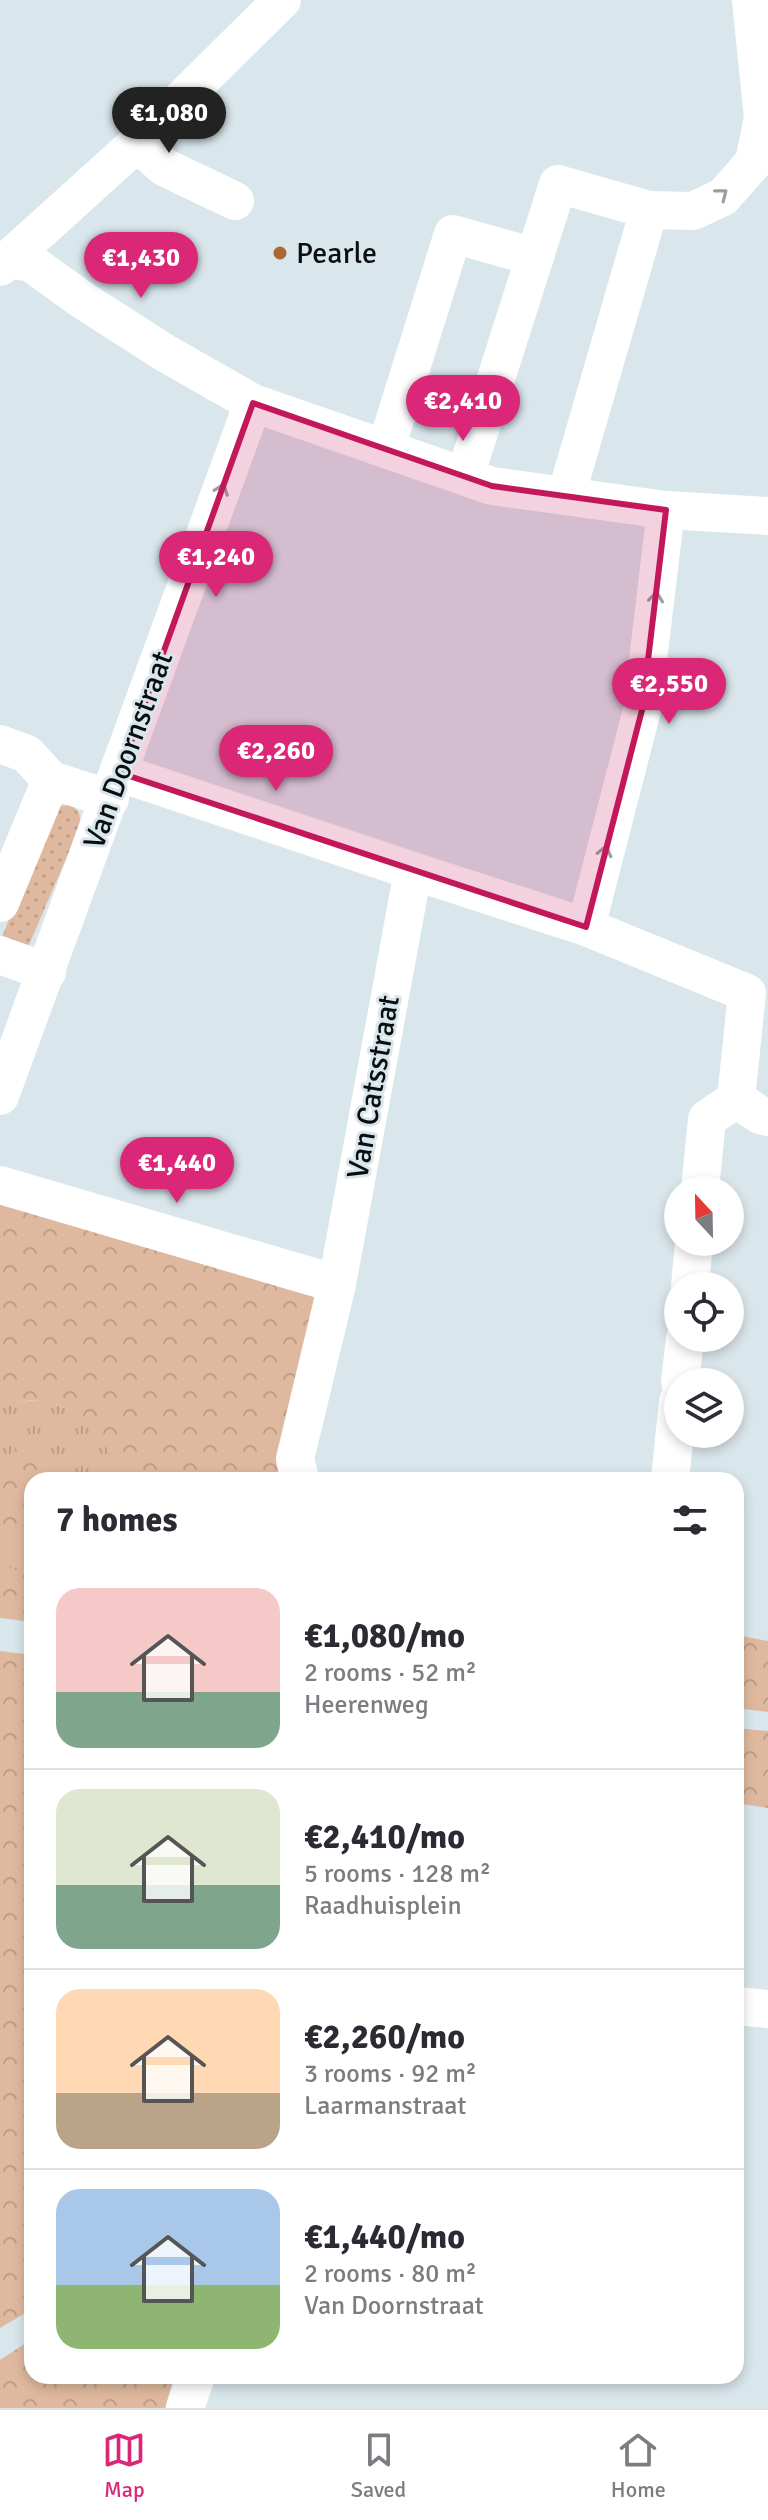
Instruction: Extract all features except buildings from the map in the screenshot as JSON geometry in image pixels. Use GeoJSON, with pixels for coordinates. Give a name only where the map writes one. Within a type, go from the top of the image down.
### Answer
{"type":"FeatureCollection","features":[{"type":"Feature","properties":{"kind":"street"},"geometry":{"type":"LineString","coordinates":[[4,263],[137,143],[282,0]]}},
{"type":"Feature","properties":{"kind":"street"},"geometry":{"type":"LineString","coordinates":[[465,476],[558,184],[649,210],[693,211],[723,197],[754,162],[763,118],[751,0]]}},
{"type":"Feature","properties":{"kind":"street"},"geometry":{"type":"LineString","coordinates":[[137,143],[164,167],[235,201]]}},
{"type":"Feature","properties":{"kind":"street"},"geometry":{"type":"LineString","coordinates":[[566,496],[649,210]]}},
{"type":"Feature","properties":{"kind":"street"},"geometry":{"type":"LineString","coordinates":[[386,448],[453,234],[535,257]]}},
{"type":"Feature","properties":{"kind":"street"},"geometry":{"type":"LineString","coordinates":[[4,263],[31,263],[165,353],[253,403],[492,486],[666,510],[768,516]]}},
{"type":"Feature","properties":{"kind":"street","name":"Van Doornstraat"},"geometry":{"type":"LineString","coordinates":[[0,1096],[253,403]]}},
{"type":"Feature","properties":{"kind":"street"},"geometry":{"type":"LineString","coordinates":[[586,927],[642,710],[666,510]]}},
{"type":"Feature","properties":{"kind":"street"},"geometry":{"type":"LineString","coordinates":[[0,744],[27,754],[51,780],[115,786],[413,871],[586,927],[747,993],[752,1108],[707,1119],[701,1176]]}},
{"type":"Feature","properties":{"kind":"street"},"geometry":{"type":"LineString","coordinates":[[0,903],[51,780]]}},
{"type":"Feature","properties":{"kind":"street","name":"Van Catsstraat"},"geometry":{"type":"LineString","coordinates":[[298,1472],[295,1459],[337,1284],[413,871]]}},
{"type":"Feature","properties":{"kind":"street"},"geometry":{"type":"LineString","coordinates":[[0,955],[47,972]]}},
{"type":"Feature","properties":{"kind":"street"},"geometry":{"type":"LineString","coordinates":[[0,1185],[337,1284]]}},
{"type":"Feature","properties":{"kind":"street"},"geometry":{"type":"LineString","coordinates":[[671,1472],[673,1448]]}},
{"type":"Feature","properties":{"kind":"street"},"geometry":{"type":"LineString","coordinates":[[744,2007],[768,2009]]}},
{"type":"Feature","properties":{"kind":"street"},"geometry":{"type":"LineString","coordinates":[[185,2408],[193,2384]]}},
{"type":"Feature","properties":{"kind":"highlighted area"},"geometry":{"type":"Polygon","coordinates":[[[253,403],[492,486],[666,510],[642,710],[586,927],[120,773],[253,403]]]}},
{"type":"Feature","properties":{"kind":"green space"},"geometry":{"type":"Polygon","coordinates":[[[72,805],[79,813],[81,824],[28,947],[2,937],[49,820],[60,806],[72,805]]]}},
{"type":"Feature","properties":{"kind":"green space"},"geometry":{"type":"Polygon","coordinates":[[[0,1200],[321,1298],[286,1472],[118,1472],[91,1427],[60,1405],[21,1401],[0,1408],[0,1200]]]}},
{"type":"Feature","properties":{"kind":"green space"},"geometry":{"type":"Polygon","coordinates":[[[46,1400],[81,1415],[108,1447],[118,1472],[24,1472],[23,1574],[0,1563],[0,1408],[13,1402],[46,1400]]]}},
{"type":"Feature","properties":{"kind":"green space"},"geometry":{"type":"Polygon","coordinates":[[[16,1447],[58,1472],[24,1472],[24,1539],[17,1546],[0,1538],[0,1481],[16,1447]]]}},
{"type":"Feature","properties":{"kind":"green space"},"geometry":{"type":"Polygon","coordinates":[[[0,1563],[24,1572],[24,1621],[0,1618],[0,1563]]]}},
{"type":"Feature","properties":{"kind":"green space"},"geometry":{"type":"Polygon","coordinates":[[[744,1636],[768,1641],[768,1712],[744,1709],[744,1636]]]}},
{"type":"Feature","properties":{"kind":"green space"},"geometry":{"type":"Polygon","coordinates":[[[0,1651],[24,1654],[24,2314],[0,2328],[0,1651]]]}},
{"type":"Feature","properties":{"kind":"green space"},"geometry":{"type":"Polygon","coordinates":[[[744,1729],[768,1731],[768,1808],[744,1804],[744,1729]]]}},
{"type":"Feature","properties":{"kind":"green space"},"geometry":{"type":"Polygon","coordinates":[[[24,2344],[24,2384],[172,2384],[165,2408],[0,2408],[0,2360],[24,2344]]]}},
{"type":"Feature","properties":{"kind":"place","name":"Pearle"},"geometry":{"type":"Point","coordinates":[280,253]}}]}
